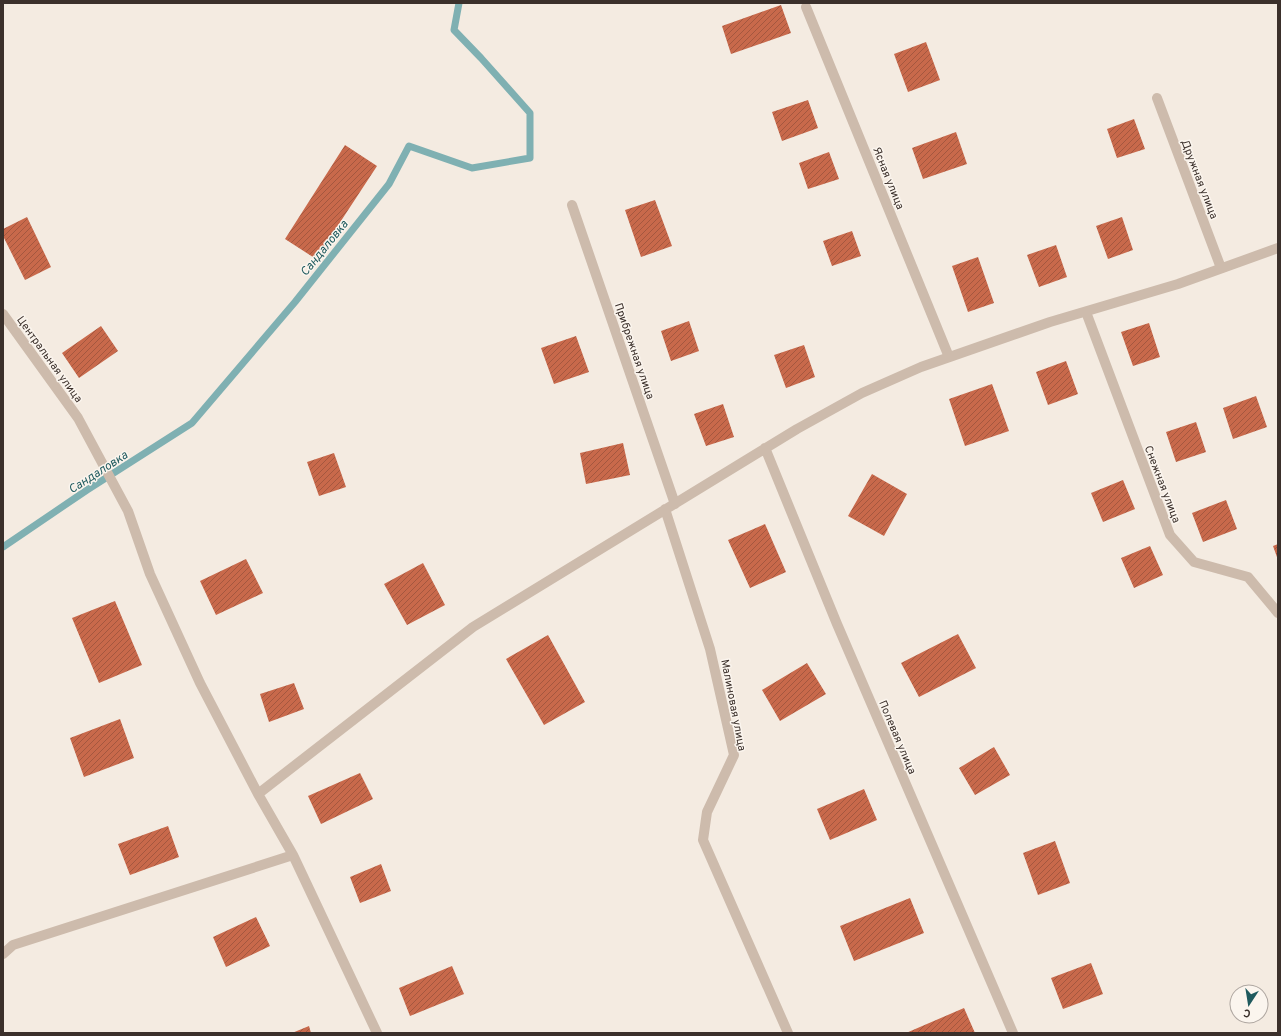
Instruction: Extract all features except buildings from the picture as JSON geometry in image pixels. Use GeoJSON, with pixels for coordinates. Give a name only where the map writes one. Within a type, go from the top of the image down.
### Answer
{"type":"FeatureCollection","features":[{"type":"Feature","properties":{"kind":"street","name":"Ясная улица"},"geometry":{"type":"LineString","coordinates":[[806,7],[949,357]]}},
{"type":"Feature","properties":{"kind":"street","name":"Дружная улица"},"geometry":{"type":"LineString","coordinates":[[1157,98],[1221,268]]}},
{"type":"Feature","properties":{"kind":"street","name":"Прибрежная улица"},"geometry":{"type":"LineString","coordinates":[[572,205],[675,504]]}},
{"type":"Feature","properties":{"kind":"street"},"geometry":{"type":"LineString","coordinates":[[258,794],[473,627],[765,448],[862,393],[921,367],[949,357],[1050,322],[1178,284],[1278,248]]}},
{"type":"Feature","properties":{"kind":"street","name":"Снежная улица"},"geometry":{"type":"LineString","coordinates":[[1086,312],[1170,535],[1194,562],[1248,577],[1278,613]]}},
{"type":"Feature","properties":{"kind":"street","name":"Центральная улица"},"geometry":{"type":"LineString","coordinates":[[3,314],[78,418],[128,511],[150,574],[200,683],[258,794],[293,854],[377,1033]]}},
{"type":"Feature","properties":{"kind":"street","name":"Полевая улица"},"geometry":{"type":"LineString","coordinates":[[765,448],[836,624],[1013,1033]]}},
{"type":"Feature","properties":{"kind":"street","name":"Малиновая улица"},"geometry":{"type":"LineString","coordinates":[[665,509],[710,649],[734,755],[707,812],[703,840],[788,1033]]}},
{"type":"Feature","properties":{"kind":"street"},"geometry":{"type":"LineString","coordinates":[[3,954],[13,945],[293,854]]}},
{"type":"Feature","properties":{"kind":"waterway","name":"Сандаловка"},"geometry":{"type":"LineString","coordinates":[[3,547],[87,490],[192,423],[295,302],[389,184],[409,146],[472,168],[530,158],[530,113],[454,30],[459,3]]}}]}
